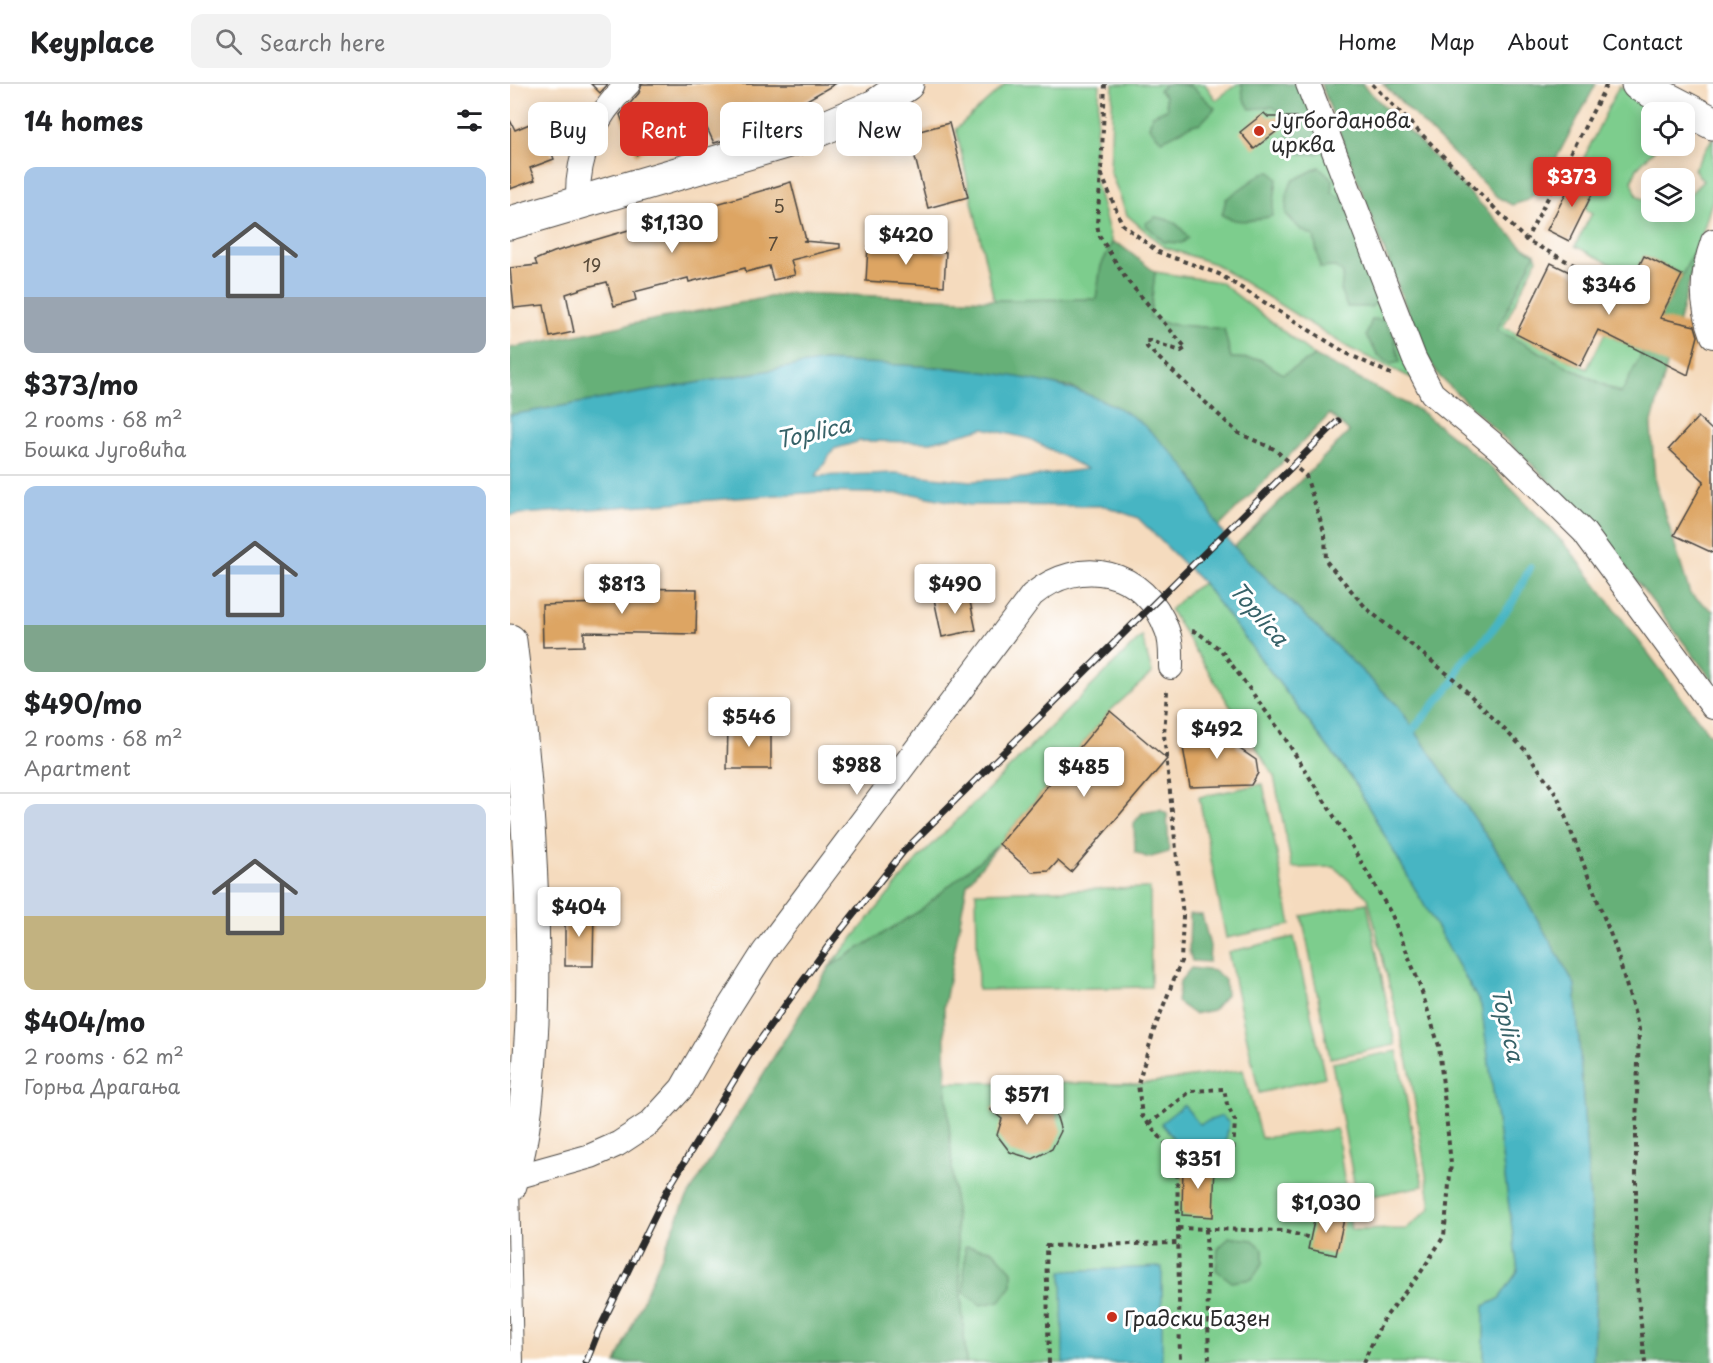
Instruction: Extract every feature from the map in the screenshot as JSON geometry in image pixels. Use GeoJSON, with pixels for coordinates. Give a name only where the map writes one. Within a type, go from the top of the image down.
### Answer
{"type":"FeatureCollection","features":[{"type":"Feature","properties":{"kind":"street"},"geometry":{"type":"LineString","coordinates":[[578,204],[577,180],[588,138],[613,98],[628,84]]}},
{"type":"Feature","properties":{"kind":"street"},"geometry":{"type":"LineString","coordinates":[[510,224],[801,137],[875,106],[907,84]]}},
{"type":"Feature","properties":{"kind":"street"},"geometry":{"type":"LineString","coordinates":[[1308,84],[1414,358],[1432,393],[1504,453],[1584,532],[1713,707]]}},
{"type":"Feature","properties":{"kind":"street"},"geometry":{"type":"LineString","coordinates":[[1638,84],[1713,123]]}},
{"type":"Feature","properties":{"kind":"street"},"geometry":{"type":"LineString","coordinates":[[1713,241],[1704,271],[1702,292],[1713,336]]}},
{"type":"Feature","properties":{"kind":"street"},"geometry":{"type":"LineString","coordinates":[[510,641],[523,740],[533,974],[530,1069],[511,1182],[591,1156],[618,1144],[650,1123],[682,1088],[764,952],[1039,590],[1061,576],[1078,572],[1113,575],[1141,592],[1162,617],[1168,631],[1172,667]]}},
{"type":"Feature","properties":{"kind":"lane"},"geometry":{"type":"LineString","coordinates":[[511,1182],[516,1235],[518,1363]]}},
{"type":"Feature","properties":{"kind":"path"},"geometry":{"type":"LineString","coordinates":[[1104,84],[1097,224],[1099,235],[1126,279],[1186,348],[1181,351],[1150,341],[1146,342],[1147,347],[1238,433],[1274,449],[1306,476],[1325,535],[1326,561],[1368,609],[1455,680],[1526,751],[1557,795],[1615,946],[1639,1029],[1636,1275],[1645,1363]]}},
{"type":"Feature","properties":{"kind":"path"},"geometry":{"type":"LineString","coordinates":[[1372,84],[1526,240],[1599,278]]}},
{"type":"Feature","properties":{"kind":"path"},"geometry":{"type":"LineString","coordinates":[[1526,240],[1607,84]]}},
{"type":"Feature","properties":{"kind":"path"},"geometry":{"type":"LineString","coordinates":[[1101,173],[1122,224],[1158,252],[1219,274],[1346,353],[1432,393]]}},
{"type":"Feature","properties":{"kind":"path"},"geometry":{"type":"LineString","coordinates":[[1168,631],[1197,632],[1221,650],[1281,732],[1392,915],[1419,983],[1439,1046],[1451,1164],[1444,1236],[1421,1272],[1383,1320],[1363,1363]]}},
{"type":"Feature","properties":{"kind":"path"},"geometry":{"type":"LineString","coordinates":[[1172,667],[1165,701],[1164,735],[1183,916],[1181,961],[1154,1030],[1138,1084],[1142,1116],[1177,1157],[1180,1363]]}},
{"type":"Feature","properties":{"kind":"path"},"geometry":{"type":"LineString","coordinates":[[1149,1124],[1191,1091],[1224,1089],[1227,1104],[1235,1121],[1233,1152],[1177,1157]]}},
{"type":"Feature","properties":{"kind":"path"},"geometry":{"type":"LineString","coordinates":[[1178,1228],[1283,1230],[1311,1238]]}},
{"type":"Feature","properties":{"kind":"path"},"geometry":{"type":"LineString","coordinates":[[1206,1229],[1209,1363]]}},
{"type":"Feature","properties":{"kind":"path"},"geometry":{"type":"LineString","coordinates":[[1049,1363],[1046,1246],[1179,1243]]}},
{"type":"Feature","properties":{"kind":"green space"},"geometry":{"type":"Polygon","coordinates":[[[1006,84],[1100,84],[1093,172],[1112,243],[1101,266],[1096,299],[994,300],[956,129],[1006,84]]]}},
{"type":"Feature","properties":{"kind":"green space"},"geometry":{"type":"Polygon","coordinates":[[[1113,84],[1205,84],[1216,100],[1237,84],[1301,84],[1418,381],[1349,348],[1215,264],[1164,247],[1127,215],[1110,171],[1113,84]]]}},
{"type":"Feature","properties":{"kind":"green space"},"geometry":{"type":"Polygon","coordinates":[[[1166,84],[1191,87],[1215,108],[1201,123],[1161,140],[1149,127],[1152,115],[1167,109],[1165,96],[1159,90],[1166,84]]]}},
{"type":"Feature","properties":{"kind":"green space"},"geometry":{"type":"Polygon","coordinates":[[[1242,84],[1301,84],[1327,148],[1315,154],[1294,153],[1286,138],[1293,121],[1273,107],[1250,109],[1243,97],[1242,84]]]}},
{"type":"Feature","properties":{"kind":"green space"},"geometry":{"type":"Polygon","coordinates":[[[1321,84],[1362,84],[1521,245],[1535,254],[1497,330],[1621,394],[1701,238],[1651,426],[1655,481],[1690,594],[1713,611],[1713,681],[1590,520],[1440,377],[1421,347],[1321,84]]]}},
{"type":"Feature","properties":{"kind":"green space"},"geometry":{"type":"Polygon","coordinates":[[[1383,84],[1596,84],[1541,187],[1528,200],[1512,205],[1497,197],[1383,84]]]}},
{"type":"Feature","properties":{"kind":"green space"},"geometry":{"type":"Polygon","coordinates":[[[1619,86],[1650,102],[1641,102],[1641,156],[1648,156],[1637,168],[1632,181],[1637,196],[1641,198],[1641,222],[1695,222],[1695,189],[1703,181],[1695,168],[1713,137],[1713,198],[1701,238],[1682,275],[1644,256],[1634,276],[1575,246],[1592,213],[1585,209],[1597,185],[1576,174],[1619,86]]]}},
{"type":"Feature","properties":{"kind":"green space"},"geometry":{"type":"Polygon","coordinates":[[[1319,167],[1333,179],[1332,192],[1344,200],[1383,297],[1371,307],[1347,307],[1341,292],[1343,273],[1335,267],[1320,268],[1314,236],[1301,230],[1286,214],[1287,195],[1292,181],[1319,167]]]}},
{"type":"Feature","properties":{"kind":"green space"},"geometry":{"type":"Polygon","coordinates":[[[1271,172],[1277,179],[1272,216],[1241,221],[1222,215],[1226,199],[1263,173],[1271,172]]]}},
{"type":"Feature","properties":{"kind":"green space"},"geometry":{"type":"Polygon","coordinates":[[[1155,217],[1174,223],[1188,238],[1182,243],[1164,242],[1145,224],[1155,217]]]}},
{"type":"Feature","properties":{"kind":"green space"},"geometry":{"type":"Polygon","coordinates":[[[1112,243],[1120,245],[1155,272],[1150,317],[1167,324],[1224,329],[1231,358],[1259,359],[1283,374],[1315,356],[1420,411],[1492,468],[1570,550],[1713,739],[1713,1363],[1593,1363],[1596,1287],[1575,985],[1505,863],[1398,706],[1234,547],[1349,432],[1330,414],[1217,529],[1192,476],[1146,428],[1115,406],[1070,387],[955,368],[824,361],[510,415],[510,348],[790,293],[994,300],[1096,299],[1101,266],[1112,243]]]}},
{"type":"Feature","properties":{"kind":"green space"},"geometry":{"type":"Polygon","coordinates":[[[1535,254],[1537,259],[1503,327],[1587,369],[1624,295],[1634,300],[1614,338],[1643,352],[1622,394],[1496,330],[1535,254]]]}},
{"type":"Feature","properties":{"kind":"green space"},"geometry":{"type":"Polygon","coordinates":[[[1155,272],[1220,282],[1315,356],[1284,375],[1259,359],[1231,358],[1224,329],[1167,324],[1149,317],[1155,272]]]}},
{"type":"Feature","properties":{"kind":"green space"},"geometry":{"type":"Polygon","coordinates":[[[1372,319],[1383,320],[1394,337],[1400,362],[1391,364],[1378,355],[1366,336],[1372,319]]]}},
{"type":"Feature","properties":{"kind":"green space"},"geometry":{"type":"Polygon","coordinates":[[[1203,583],[1353,780],[1481,1005],[1518,1271],[1499,1299],[1484,1306],[1484,1363],[966,1363],[946,1082],[1138,1084],[1243,1070],[1261,1138],[1337,1129],[1351,1230],[1406,1229],[1431,1208],[1410,1071],[1368,898],[1334,867],[1292,868],[1274,776],[1170,610],[1190,591],[1203,583]]]}},
{"type":"Feature","properties":{"kind":"green space"},"geometry":{"type":"Polygon","coordinates":[[[1142,636],[1152,673],[1110,711],[999,844],[918,912],[829,967],[917,860],[1142,636]]]}},
{"type":"Feature","properties":{"kind":"green space"},"geometry":{"type":"Polygon","coordinates":[[[1263,784],[1291,925],[1226,938],[1199,797],[1263,784]]]}},
{"type":"Feature","properties":{"kind":"green space"},"geometry":{"type":"Polygon","coordinates":[[[1160,810],[1167,814],[1169,852],[1148,858],[1135,852],[1134,823],[1142,813],[1160,810]]]}},
{"type":"Feature","properties":{"kind":"green space"},"geometry":{"type":"Polygon","coordinates":[[[999,844],[967,884],[944,1007],[946,1082],[966,1363],[717,1363],[709,1359],[703,1363],[616,1363],[685,1201],[829,967],[918,912],[999,844]]]}},
{"type":"Feature","properties":{"kind":"green space"},"geometry":{"type":"Polygon","coordinates":[[[1150,888],[1151,987],[978,990],[976,892],[1150,888]]]}},
{"type":"Feature","properties":{"kind":"green space"},"geometry":{"type":"Polygon","coordinates":[[[1367,903],[1395,1045],[1330,1058],[1302,916],[1367,903]]]}},
{"type":"Feature","properties":{"kind":"green space"},"geometry":{"type":"Polygon","coordinates":[[[1190,914],[1202,915],[1210,946],[1209,962],[1192,961],[1189,951],[1190,914]]]}},
{"type":"Feature","properties":{"kind":"green space"},"geometry":{"type":"Polygon","coordinates":[[[1294,937],[1325,1077],[1259,1093],[1228,952],[1294,937]]]}},
{"type":"Feature","properties":{"kind":"green space"},"geometry":{"type":"Polygon","coordinates":[[[1191,968],[1215,971],[1225,980],[1226,995],[1213,1010],[1194,1014],[1177,1002],[1180,981],[1191,968]]]}},
{"type":"Feature","properties":{"kind":"green space"},"geometry":{"type":"Polygon","coordinates":[[[1397,1051],[1423,1186],[1357,1199],[1332,1063],[1397,1051]]]}},
{"type":"Feature","properties":{"kind":"green space"},"geometry":{"type":"Polygon","coordinates":[[[1229,1237],[1253,1240],[1263,1249],[1263,1263],[1252,1279],[1232,1282],[1216,1270],[1218,1249],[1229,1237]]]}},
{"type":"Feature","properties":{"kind":"green space"},"geometry":{"type":"Polygon","coordinates":[[[965,1246],[993,1250],[1012,1271],[1012,1286],[1000,1301],[981,1305],[964,1292],[965,1246]]]}},
{"type":"Feature","properties":{"kind":"water","name":"Toplica"},"geometry":{"type":"Polygon","coordinates":[[[824,361],[948,368],[1041,381],[1083,393],[1120,409],[1149,430],[1188,471],[1215,521],[1234,547],[1398,706],[1505,863],[1575,985],[1596,1287],[1593,1363],[1484,1363],[1484,1306],[1499,1299],[1518,1271],[1481,1005],[1353,780],[1203,583],[1138,518],[1105,506],[969,505],[913,494],[818,492],[510,515],[510,415],[824,361]],[[984,428],[931,442],[860,441],[834,449],[816,476],[895,473],[971,481],[1022,478],[1087,469],[1030,439],[984,428]]]}},
{"type":"Feature","properties":{"kind":"water"},"geometry":{"type":"Polygon","coordinates":[[[1184,1105],[1199,1124],[1222,1116],[1229,1123],[1225,1145],[1182,1149],[1161,1123],[1184,1105]]]}},
{"type":"Feature","properties":{"kind":"water","name":"Градски Базен"},"geometry":{"type":"Polygon","coordinates":[[[1162,1267],[1162,1363],[1063,1363],[1062,1271],[1162,1267]]]}},
{"type":"Feature","properties":{"kind":"building"},"geometry":{"type":"Polygon","coordinates":[[[591,84],[608,84],[600,93],[591,84]]]}},
{"type":"Feature","properties":{"kind":"building"},"geometry":{"type":"Polygon","coordinates":[[[642,84],[835,84],[803,102],[720,102],[720,141],[714,143],[708,130],[708,102],[631,102],[639,93],[642,84]]]}},
{"type":"Feature","properties":{"kind":"building","name":"Југбогданова црква"},"geometry":{"type":"Polygon","coordinates":[[[1264,113],[1268,117],[1295,117],[1254,149],[1240,132],[1264,113]]]}},
{"type":"Feature","properties":{"kind":"building"},"geometry":{"type":"Polygon","coordinates":[[[510,120],[515,130],[528,125],[528,156],[553,156],[554,159],[530,168],[535,180],[510,189],[510,120]]]}},
{"type":"Feature","properties":{"kind":"building"},"geometry":{"type":"Polygon","coordinates":[[[949,123],[968,197],[928,208],[915,156],[922,156],[922,130],[949,123]]]}},
{"type":"Feature","properties":{"kind":"building"},"geometry":{"type":"Polygon","coordinates":[[[1576,174],[1597,184],[1569,241],[1547,230],[1576,174]]]}},
{"type":"Feature","properties":{"kind":"building"},"geometry":{"type":"Polygon","coordinates":[[[791,182],[806,240],[803,241],[840,244],[840,248],[791,260],[795,275],[773,280],[769,266],[746,272],[745,268],[689,282],[688,278],[634,292],[636,300],[614,306],[607,282],[587,287],[566,294],[574,332],[550,337],[544,305],[514,308],[510,268],[537,265],[535,260],[554,252],[791,182]]]}},
{"type":"Feature","properties":{"kind":"building"},"geometry":{"type":"Polygon","coordinates":[[[868,246],[946,252],[944,286],[866,281],[868,246]]]}},
{"type":"Feature","properties":{"kind":"building"},"geometry":{"type":"Polygon","coordinates":[[[1644,256],[1682,275],[1660,318],[1695,326],[1698,336],[1688,375],[1598,330],[1580,366],[1516,334],[1551,263],[1623,298],[1644,256]]]}},
{"type":"Feature","properties":{"kind":"building"},"geometry":{"type":"Polygon","coordinates":[[[1698,417],[1713,431],[1713,553],[1674,535],[1704,481],[1669,449],[1698,417]]]}},
{"type":"Feature","properties":{"kind":"building"},"geometry":{"type":"Polygon","coordinates":[[[602,588],[697,589],[696,634],[584,632],[584,646],[543,647],[542,605],[601,603],[602,588]]]}},
{"type":"Feature","properties":{"kind":"building"},"geometry":{"type":"Polygon","coordinates":[[[968,592],[976,630],[942,637],[934,599],[968,592]]]}},
{"type":"Feature","properties":{"kind":"building"},"geometry":{"type":"Polygon","coordinates":[[[1110,711],[1167,759],[1071,872],[1058,861],[1049,871],[1032,872],[999,844],[1110,711]]]}},
{"type":"Feature","properties":{"kind":"building"},"geometry":{"type":"Polygon","coordinates":[[[728,727],[771,728],[771,769],[727,769],[728,727]]]}},
{"type":"Feature","properties":{"kind":"building"},"geometry":{"type":"Polygon","coordinates":[[[1233,727],[1237,747],[1256,760],[1258,773],[1251,785],[1190,787],[1181,736],[1233,727]]]}},
{"type":"Feature","properties":{"kind":"building"},"geometry":{"type":"Polygon","coordinates":[[[565,909],[594,910],[593,966],[565,966],[565,909]]]}},
{"type":"Feature","properties":{"kind":"building"},"geometry":{"type":"Polygon","coordinates":[[[1009,1090],[1021,1101],[1037,1096],[1055,1111],[1061,1131],[1052,1149],[1033,1159],[1010,1152],[997,1135],[1002,1119],[991,1110],[1009,1090]]]}},
{"type":"Feature","properties":{"kind":"building"},"geometry":{"type":"Polygon","coordinates":[[[1183,1164],[1215,1165],[1213,1217],[1182,1215],[1183,1164]]]}},
{"type":"Feature","properties":{"kind":"building"},"geometry":{"type":"Polygon","coordinates":[[[1316,1212],[1344,1219],[1336,1255],[1308,1249],[1316,1212]]]}},
{"type":"Feature","properties":{"kind":"waterway"},"geometry":{"type":"LineString","coordinates":[[1408,735],[1455,680],[1460,664],[1486,638],[1512,603],[1530,568]]}},
{"type":"Feature","properties":{"kind":"railway"},"geometry":{"type":"LineString","coordinates":[[586,1363],[598,1332],[668,1189],[752,1051],[826,949],[903,852],[1338,421]]}},
{"type":"Feature","properties":{"kind":"place","name":"Југбогданова црква"},"geometry":{"type":"Point","coordinates":[1259,131]}},
{"type":"Feature","properties":{"kind":"place","name":"Градски Базен"},"geometry":{"type":"Point","coordinates":[1112,1317]}}]}
